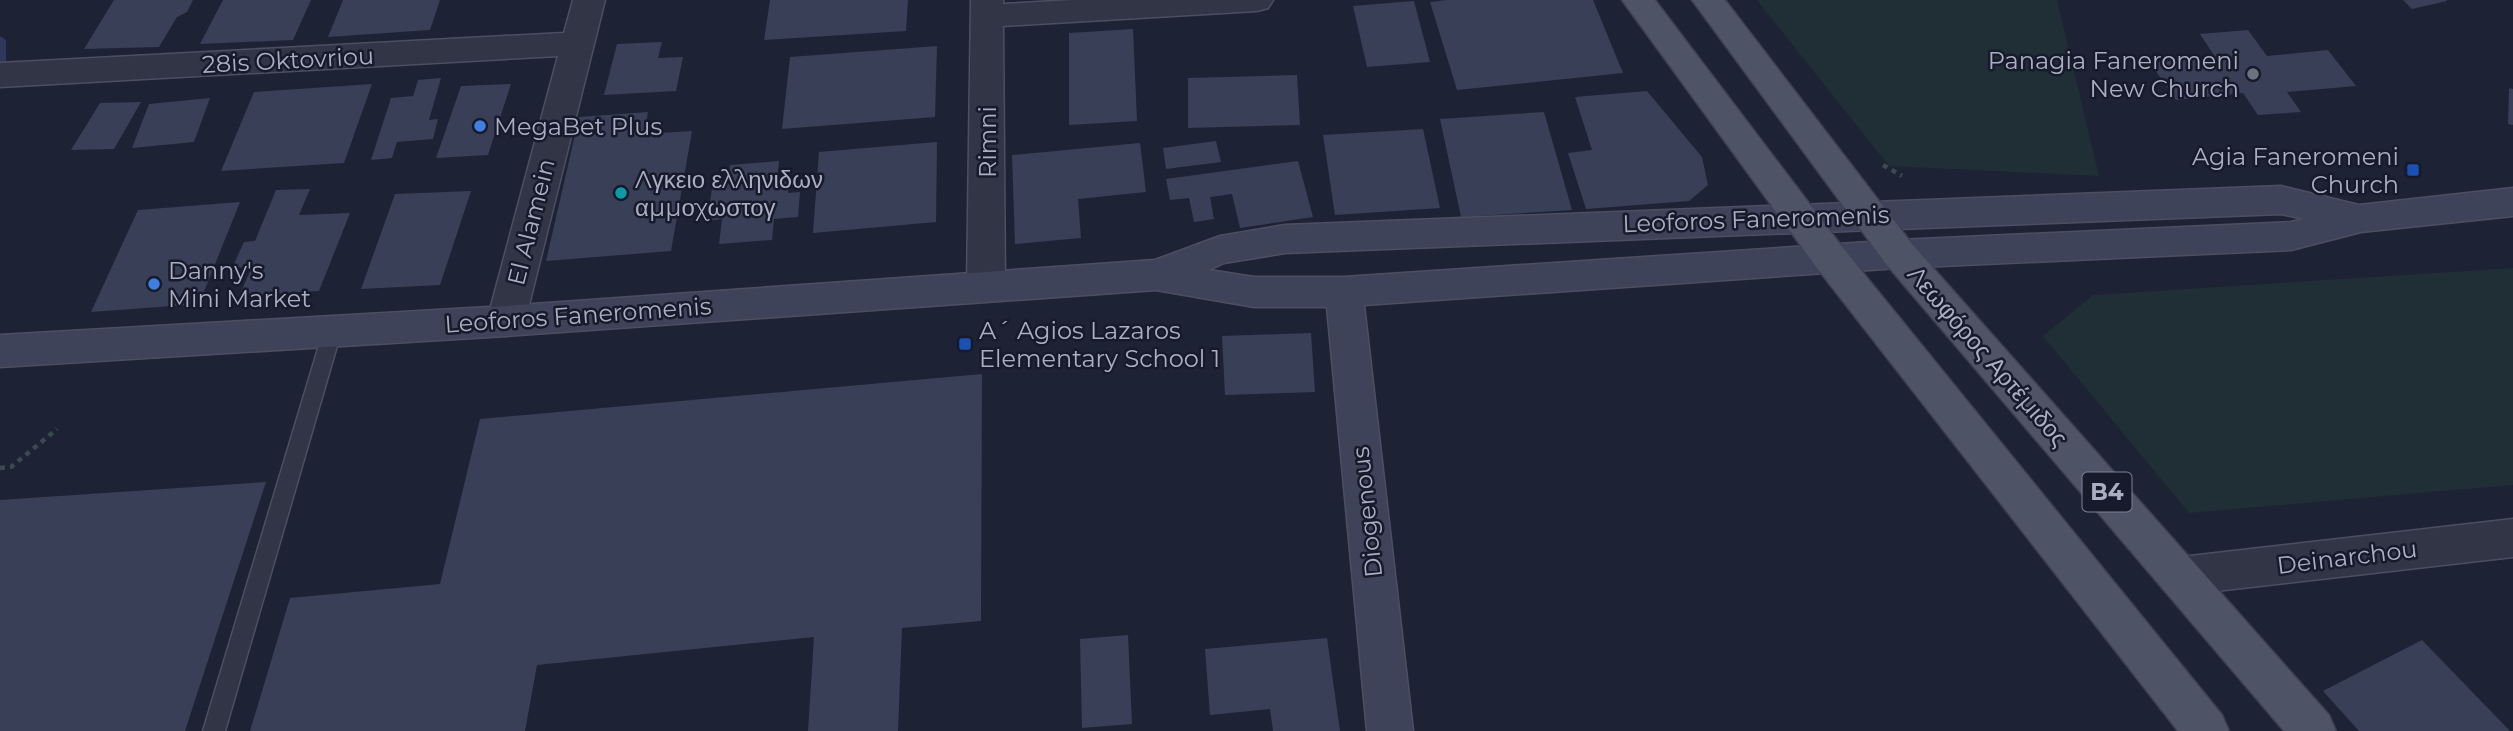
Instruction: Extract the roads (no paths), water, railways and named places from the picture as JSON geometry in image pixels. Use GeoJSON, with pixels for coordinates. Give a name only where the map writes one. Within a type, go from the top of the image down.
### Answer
{"type":"FeatureCollection","features":[{"type":"Feature","properties":{"kind":"main road"},"geometry":{"type":"LineString","coordinates":[[1638,0],[1830,258],[2206,731]]}},
{"type":"Feature","properties":{"kind":"main road","name":"Λεωφόρος Αρτέμιδος"},"geometry":{"type":"LineString","coordinates":[[1708,0],[1899,254],[2313,731]]}},
{"type":"Feature","properties":{"kind":"street","name":"El Alamein"},"geometry":{"type":"LineString","coordinates":[[506,321],[589,0]]}},
{"type":"Feature","properties":{"kind":"street"},"geometry":{"type":"LineString","coordinates":[[987,8],[1257,0]]}},
{"type":"Feature","properties":{"kind":"street","name":"Rimni"},"geometry":{"type":"LineString","coordinates":[[986,285],[987,8]]}},
{"type":"Feature","properties":{"kind":"street","name":"28is Oktovriou"},"geometry":{"type":"LineString","coordinates":[[10,75],[577,44]]}},
{"type":"Feature","properties":{"kind":"street","name":"Leoforos Faneromenis"},"geometry":{"type":"LineString","coordinates":[[1156,275],[1220,250],[1284,239],[1867,214],[2281,200],[2361,218]]}},
{"type":"Feature","properties":{"kind":"street","name":"Leoforos Faneromenis"},"geometry":{"type":"LineString","coordinates":[[0,351],[506,321],[1156,275],[1254,292],[1343,292],[1830,258],[2291,236],[2361,218],[2513,202]]}},
{"type":"Feature","properties":{"kind":"street","name":"Diogenous"},"geometry":{"type":"LineString","coordinates":[[1343,292],[1390,731]]}},
{"type":"Feature","properties":{"kind":"street","name":"Deinarchou"},"geometry":{"type":"LineString","coordinates":[[2181,576],[2513,538]]}},
{"type":"Feature","properties":{"kind":"lane"},"geometry":{"type":"LineString","coordinates":[[214,731],[332,332]]}},
{"type":"Feature","properties":{"kind":"waterway"},"geometry":{"type":"LineString","coordinates":[[0,40],[0,80]]}},
{"type":"Feature","properties":{"kind":"place","name":"Panagia Faneromeni New Church"},"geometry":{"type":"Point","coordinates":[2253,74]}},
{"type":"Feature","properties":{"kind":"place","name":"MegaBet Plus"},"geometry":{"type":"Point","coordinates":[480,126]}},
{"type":"Feature","properties":{"kind":"place","name":"Agia Faneromeni Church"},"geometry":{"type":"Point","coordinates":[2413,170]}},
{"type":"Feature","properties":{"kind":"place","name":"Λγκειο ελληνιδων αμμοχωστογ"},"geometry":{"type":"Point","coordinates":[621,193]}},
{"type":"Feature","properties":{"kind":"place","name":"Danny's Mini Market"},"geometry":{"type":"Point","coordinates":[154,284]}},
{"type":"Feature","properties":{"kind":"place","name":"A´ Agios Lazaros Elementary School 1"},"geometry":{"type":"Point","coordinates":[965,344]}}]}
